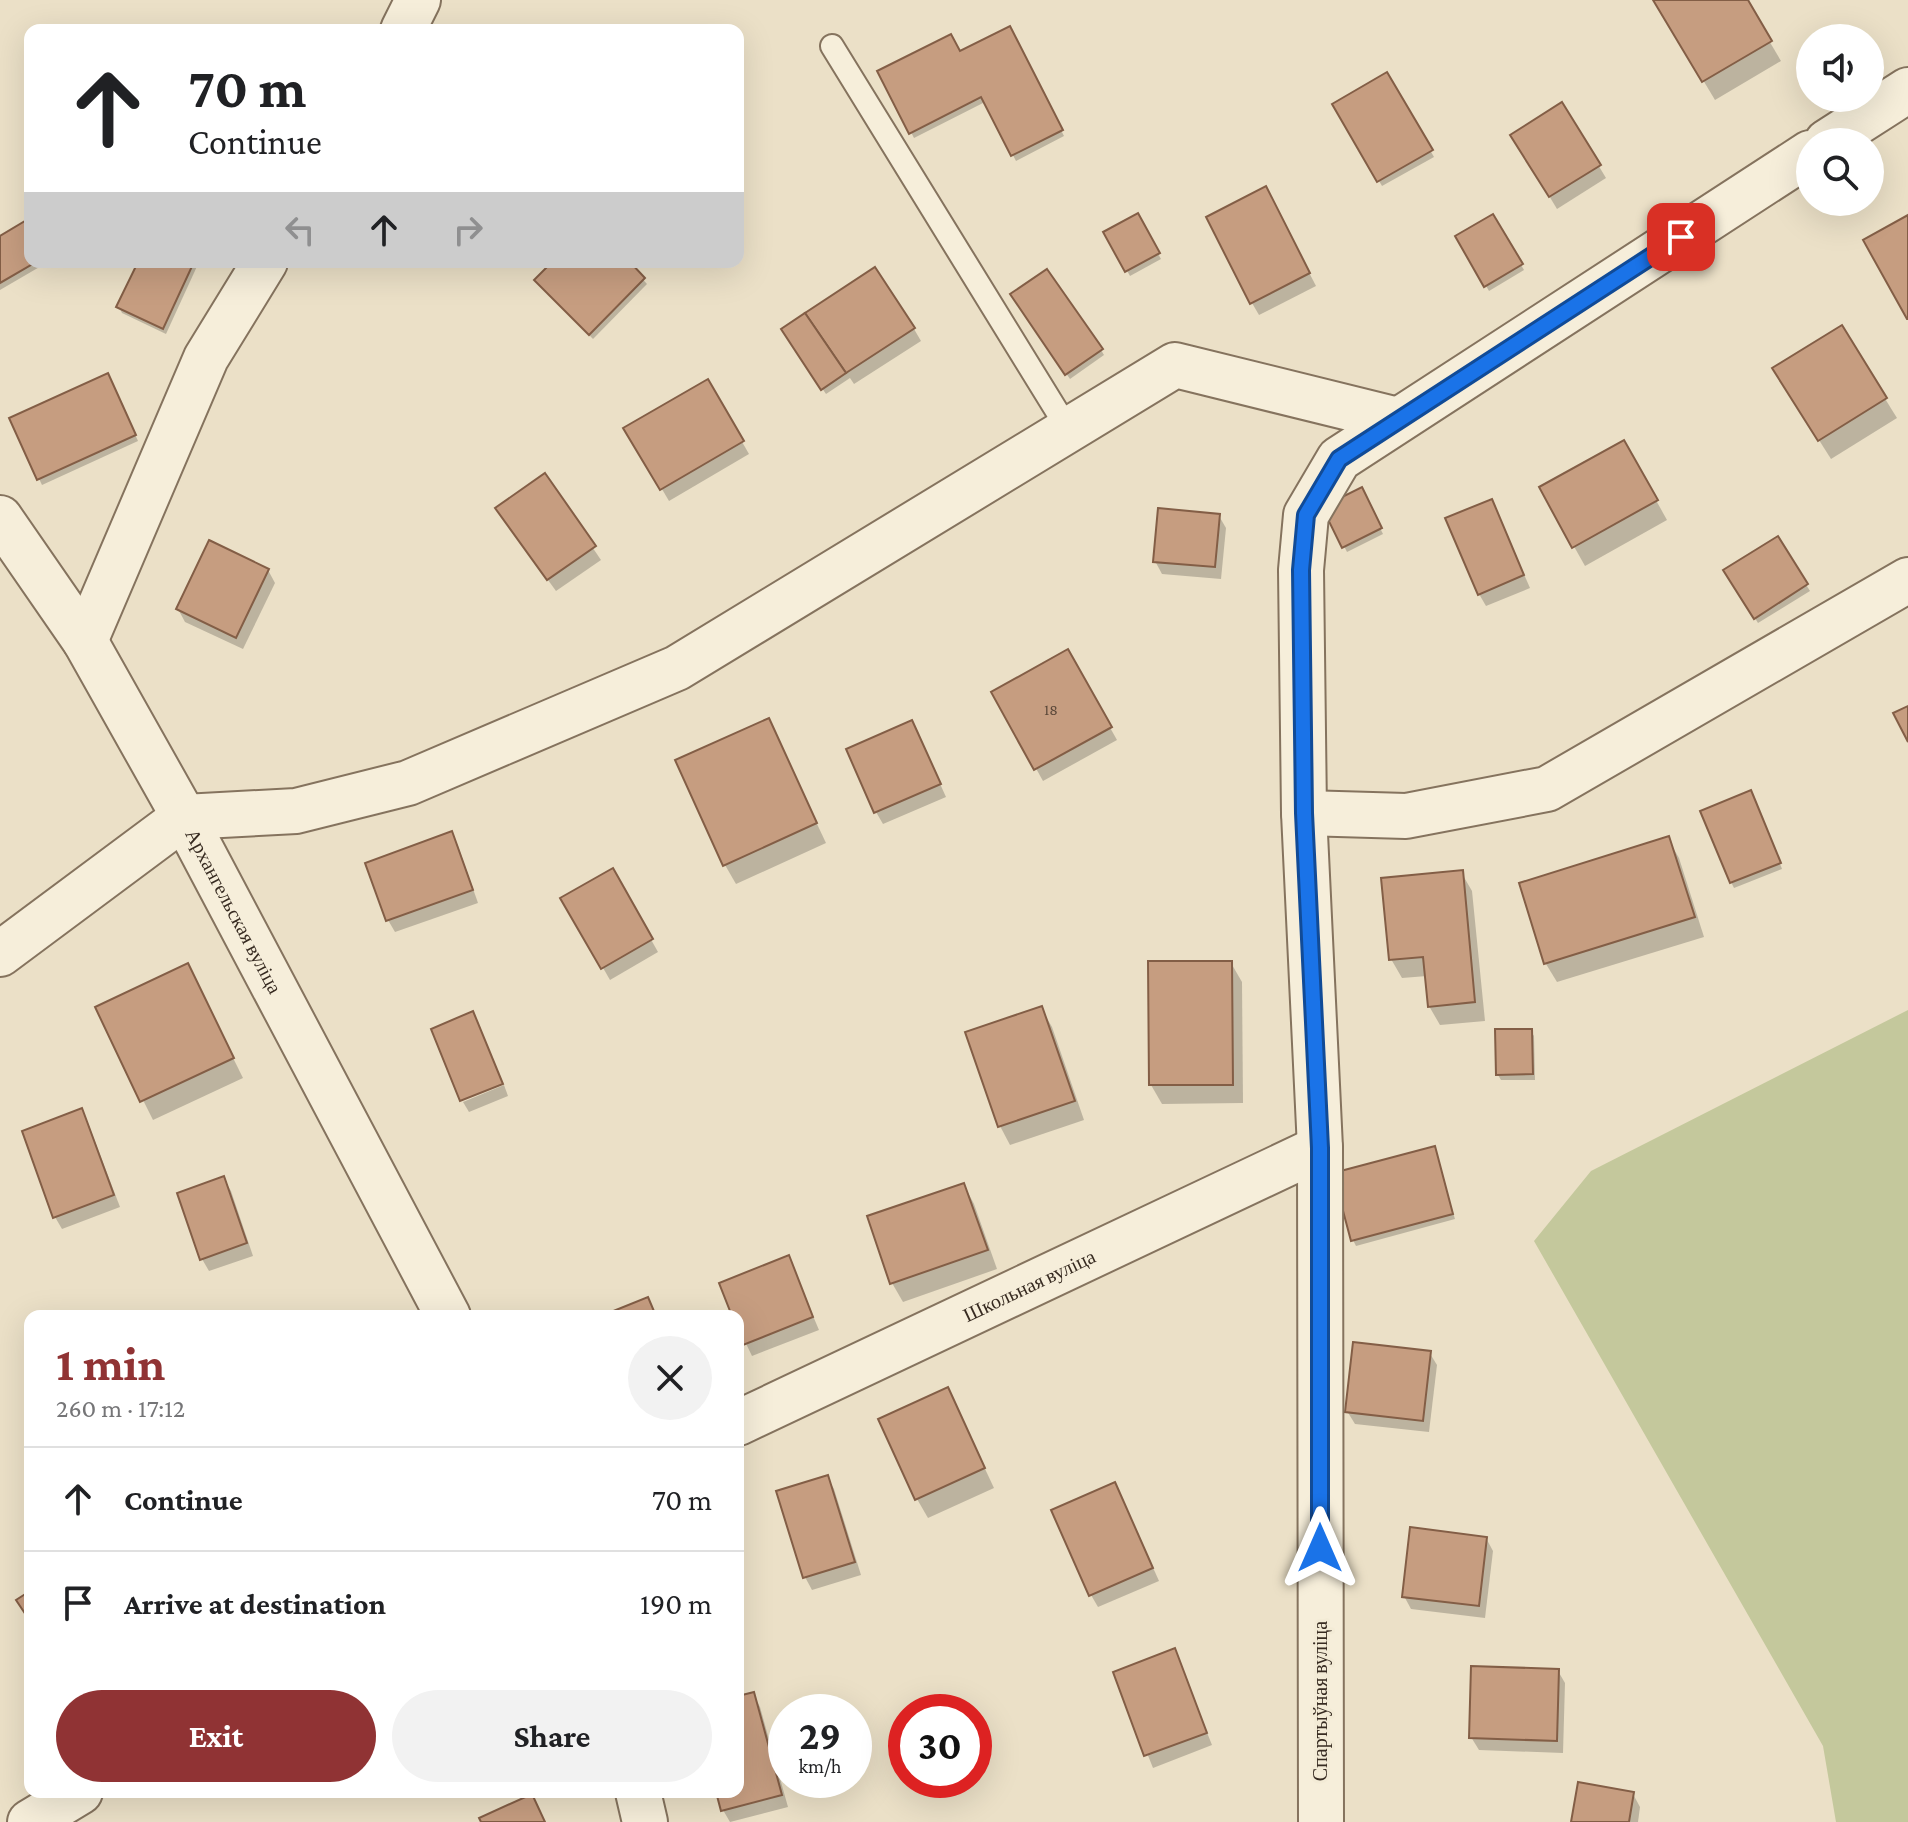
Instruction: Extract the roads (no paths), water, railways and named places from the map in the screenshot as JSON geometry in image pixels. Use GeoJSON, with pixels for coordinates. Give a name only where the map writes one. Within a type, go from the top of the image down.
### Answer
{"type":"FeatureCollection","features":[{"type":"Feature","properties":{"kind":"street"},"geometry":{"type":"LineString","coordinates":[[406,24],[418,0]]}},
{"type":"Feature","properties":{"kind":"street"},"geometry":{"type":"LineString","coordinates":[[1849,128],[1908,90]]}},
{"type":"Feature","properties":{"kind":"street","name":"Спартыўная вуліца"},"geometry":{"type":"LineString","coordinates":[[1321,1822],[1320,1148],[1304,813],[1301,570],[1306,515],[1339,459],[1796,162]]}},
{"type":"Feature","properties":{"kind":"street"},"geometry":{"type":"LineString","coordinates":[[85,641],[206,358],[261,268]]}},
{"type":"Feature","properties":{"kind":"street"},"geometry":{"type":"LineString","coordinates":[[0,954],[184,817],[296,811],[408,783],[677,668],[1175,365],[1398,420]]}},
{"type":"Feature","properties":{"kind":"street","name":"Архангельская вуліца"},"geometry":{"type":"LineString","coordinates":[[0,518],[85,641],[184,817],[445,1310]]}},
{"type":"Feature","properties":{"kind":"street"},"geometry":{"type":"LineString","coordinates":[[1304,813],[1406,816],[1547,789],[1908,580]]}},
{"type":"Feature","properties":{"kind":"street","name":"Школьная вуліца"},"geometry":{"type":"LineString","coordinates":[[744,1420],[1320,1148]]}},
{"type":"Feature","properties":{"kind":"street"},"geometry":{"type":"LineString","coordinates":[[30,1822],[70,1798]]}},
{"type":"Feature","properties":{"kind":"street"},"geometry":{"type":"LineString","coordinates":[[639,1798],[645,1822]]}},
{"type":"Feature","properties":{"kind":"lane"},"geometry":{"type":"LineString","coordinates":[[832,46],[1063,421]]}}]}
